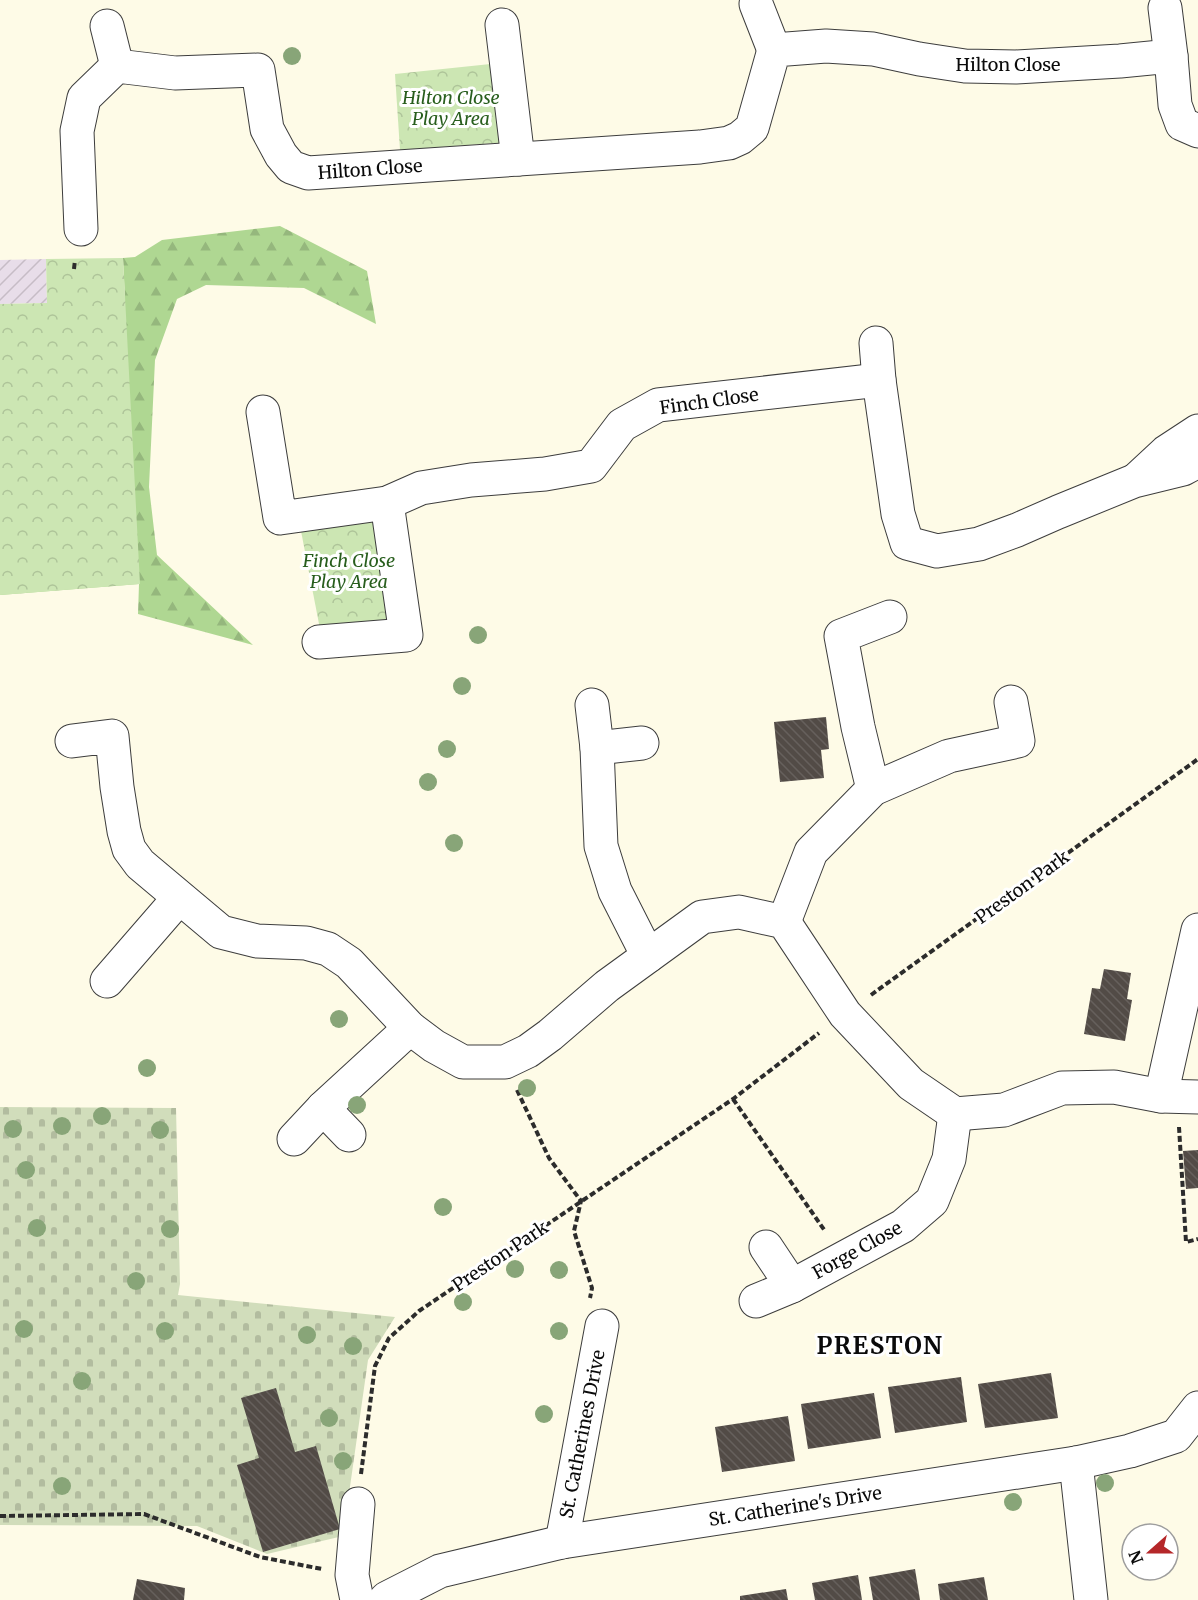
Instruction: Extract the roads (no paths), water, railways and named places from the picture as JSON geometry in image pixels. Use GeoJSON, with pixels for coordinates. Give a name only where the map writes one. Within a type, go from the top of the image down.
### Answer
{"type":"FeatureCollection","features":[{"type":"Feature","properties":{"kind":"street"},"geometry":{"type":"LineString","coordinates":[[756,4],[774,50]]}},
{"type":"Feature","properties":{"kind":"street"},"geometry":{"type":"LineString","coordinates":[[1165,8],[1175,105],[1182,124],[1198,133]]}},
{"type":"Feature","properties":{"kind":"street"},"geometry":{"type":"LineString","coordinates":[[502,25],[518,159]]}},
{"type":"Feature","properties":{"kind":"street"},"geometry":{"type":"LineString","coordinates":[[81,230],[77,131],[84,98],[117,66],[107,26]]}},
{"type":"Feature","properties":{"kind":"street","name":"Hilton Close"},"geometry":{"type":"LineString","coordinates":[[117,66],[176,73],[257,60],[267,129],[281,155],[291,167],[308,173],[700,147],[729,143],[740,138],[752,128],[774,50],[826,45],[873,49],[965,66],[1016,67],[1171,56]]}},
{"type":"Feature","properties":{"kind":"street"},"geometry":{"type":"LineString","coordinates":[[876,343],[898,514],[907,543],[937,551],[976,527],[1023,515],[1058,512],[1134,481],[1183,469],[1198,461]]}},
{"type":"Feature","properties":{"kind":"street","name":"Finch Close"},"geometry":{"type":"LineString","coordinates":[[263,412],[280,518],[387,503],[421,488],[471,480],[545,474],[591,466],[622,425],[658,405],[879,380]]}},
{"type":"Feature","properties":{"kind":"street"},"geometry":{"type":"LineString","coordinates":[[1134,481],[1166,452],[1198,431]]}},
{"type":"Feature","properties":{"kind":"street"},"geometry":{"type":"LineString","coordinates":[[319,642],[406,635],[387,503]]}},
{"type":"Feature","properties":{"kind":"street"},"geometry":{"type":"LineString","coordinates":[[873,789],[858,727],[841,636],[890,617]]}},
{"type":"Feature","properties":{"kind":"street"},"geometry":{"type":"LineString","coordinates":[[784,922],[810,852],[873,789],[949,756],[1018,741],[1011,702]]}},
{"type":"Feature","properties":{"kind":"street"},"geometry":{"type":"LineString","coordinates":[[592,705],[597,748],[601,846],[615,891],[648,956]]}},
{"type":"Feature","properties":{"kind":"street"},"geometry":{"type":"LineString","coordinates":[[72,741],[112,736],[117,787],[129,849],[140,864],[179,898],[221,932],[257,941],[306,943],[327,949],[349,963],[410,1028],[434,1046],[463,1062],[505,1062],[528,1051],[607,986],[702,916],[739,912],[784,922],[845,1014],[911,1084],[955,1114],[1004,1110],[1062,1088],[1114,1087],[1179,1097],[1198,930]]}},
{"type":"Feature","properties":{"kind":"street"},"geometry":{"type":"LineString","coordinates":[[597,748],[642,743]]}},
{"type":"Feature","properties":{"kind":"street"},"geometry":{"type":"LineString","coordinates":[[107,981],[179,898]]}},
{"type":"Feature","properties":{"kind":"street"},"geometry":{"type":"LineString","coordinates":[[294,1139],[323,1108],[410,1028]]}},
{"type":"Feature","properties":{"kind":"street"},"geometry":{"type":"LineString","coordinates":[[323,1108],[349,1135]]}},
{"type":"Feature","properties":{"kind":"street","name":"Forge Close"},"geometry":{"type":"LineString","coordinates":[[756,1301],[792,1286],[903,1226],[932,1201],[949,1159],[955,1114]]}},
{"type":"Feature","properties":{"kind":"street","name":"Forge Close"},"geometry":{"type":"LineString","coordinates":[[766,1247],[792,1286]]}},
{"type":"Feature","properties":{"kind":"street","name":"St. Catherines Drive"},"geometry":{"type":"LineString","coordinates":[[562,1542],[602,1326]]}},
{"type":"Feature","properties":{"kind":"street","name":"St. Catherine's Drive"},"geometry":{"type":"LineString","coordinates":[[385,1600],[440,1571],[562,1542],[1076,1463],[1130,1451],[1176,1436],[1198,1408]]}},
{"type":"Feature","properties":{"kind":"street"},"geometry":{"type":"LineString","coordinates":[[1076,1463],[1090,1600]]}},
{"type":"Feature","properties":{"kind":"street"},"geometry":{"type":"LineString","coordinates":[[354,1588],[358,1504]]}},
{"type":"Feature","properties":{"kind":"district","name":"PRESTON"},"geometry":{"type":"Point","coordinates":[880,1345]}},
{"type":"Feature","properties":{"kind":"park label","name":"Hilton Close Play Area"},"geometry":{"type":"Point","coordinates":[451,107]}},
{"type":"Feature","properties":{"kind":"park label","name":"Finch Close Play Area"},"geometry":{"type":"Point","coordinates":[349,570]}}]}
